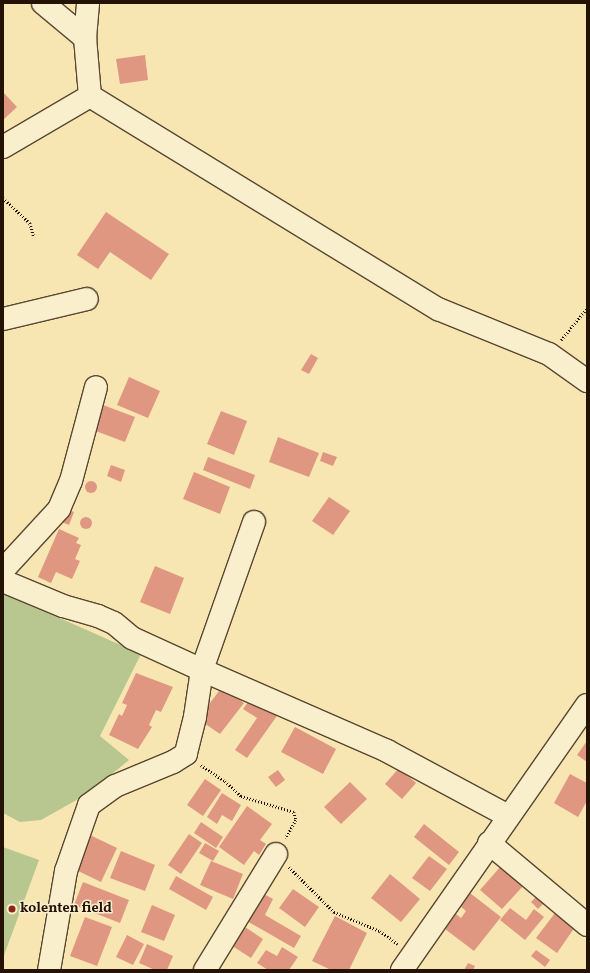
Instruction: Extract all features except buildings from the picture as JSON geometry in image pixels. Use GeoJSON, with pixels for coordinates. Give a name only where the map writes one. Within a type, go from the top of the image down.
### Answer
{"type":"FeatureCollection","features":[{"type":"Feature","properties":{"kind":"street"},"geometry":{"type":"LineString","coordinates":[[43,3],[85,38]]}},
{"type":"Feature","properties":{"kind":"street"},"geometry":{"type":"LineString","coordinates":[[88,3],[85,38],[90,96]]}},
{"type":"Feature","properties":{"kind":"street"},"geometry":{"type":"LineString","coordinates":[[3,147],[90,96]]}},
{"type":"Feature","properties":{"kind":"street"},"geometry":{"type":"LineString","coordinates":[[90,96],[438,309],[549,354],[587,381]]}},
{"type":"Feature","properties":{"kind":"street"},"geometry":{"type":"LineString","coordinates":[[3,319],[87,299]]}},
{"type":"Feature","properties":{"kind":"street"},"geometry":{"type":"LineString","coordinates":[[3,570],[59,509],[71,481],[96,387]]}},
{"type":"Feature","properties":{"kind":"street"},"geometry":{"type":"LineString","coordinates":[[49,970],[66,871],[89,805],[115,786],[173,762],[186,754],[195,717],[202,670],[254,522]]}},
{"type":"Feature","properties":{"kind":"street"},"geometry":{"type":"LineString","coordinates":[[3,581],[63,606],[98,616],[114,623],[132,638],[386,751],[508,816]]}},
{"type":"Feature","properties":{"kind":"street"},"geometry":{"type":"LineString","coordinates":[[402,970],[508,816],[587,705]]}},
{"type":"Feature","properties":{"kind":"street"},"geometry":{"type":"LineString","coordinates":[[489,844],[587,925]]}},
{"type":"Feature","properties":{"kind":"street"},"geometry":{"type":"LineString","coordinates":[[205,970],[276,854]]}},
{"type":"Feature","properties":{"kind":"path"},"geometry":{"type":"LineString","coordinates":[[3,198],[30,223],[34,237]]}},
{"type":"Feature","properties":{"kind":"path"},"geometry":{"type":"LineString","coordinates":[[549,354],[587,308]]}},
{"type":"Feature","properties":{"kind":"green space"},"geometry":{"type":"Polygon","coordinates":[[[3,593],[141,654],[100,736],[129,760],[89,793],[41,820],[20,822],[3,813],[3,593]]]}},
{"type":"Feature","properties":{"kind":"green space","name":"kolenten field"},"geometry":{"type":"Polygon","coordinates":[[[3,847],[39,860],[3,958],[3,847]]]}},
{"type":"Feature","properties":{"kind":"place","name":"kolenten field"},"geometry":{"type":"Point","coordinates":[12,909]}}]}
